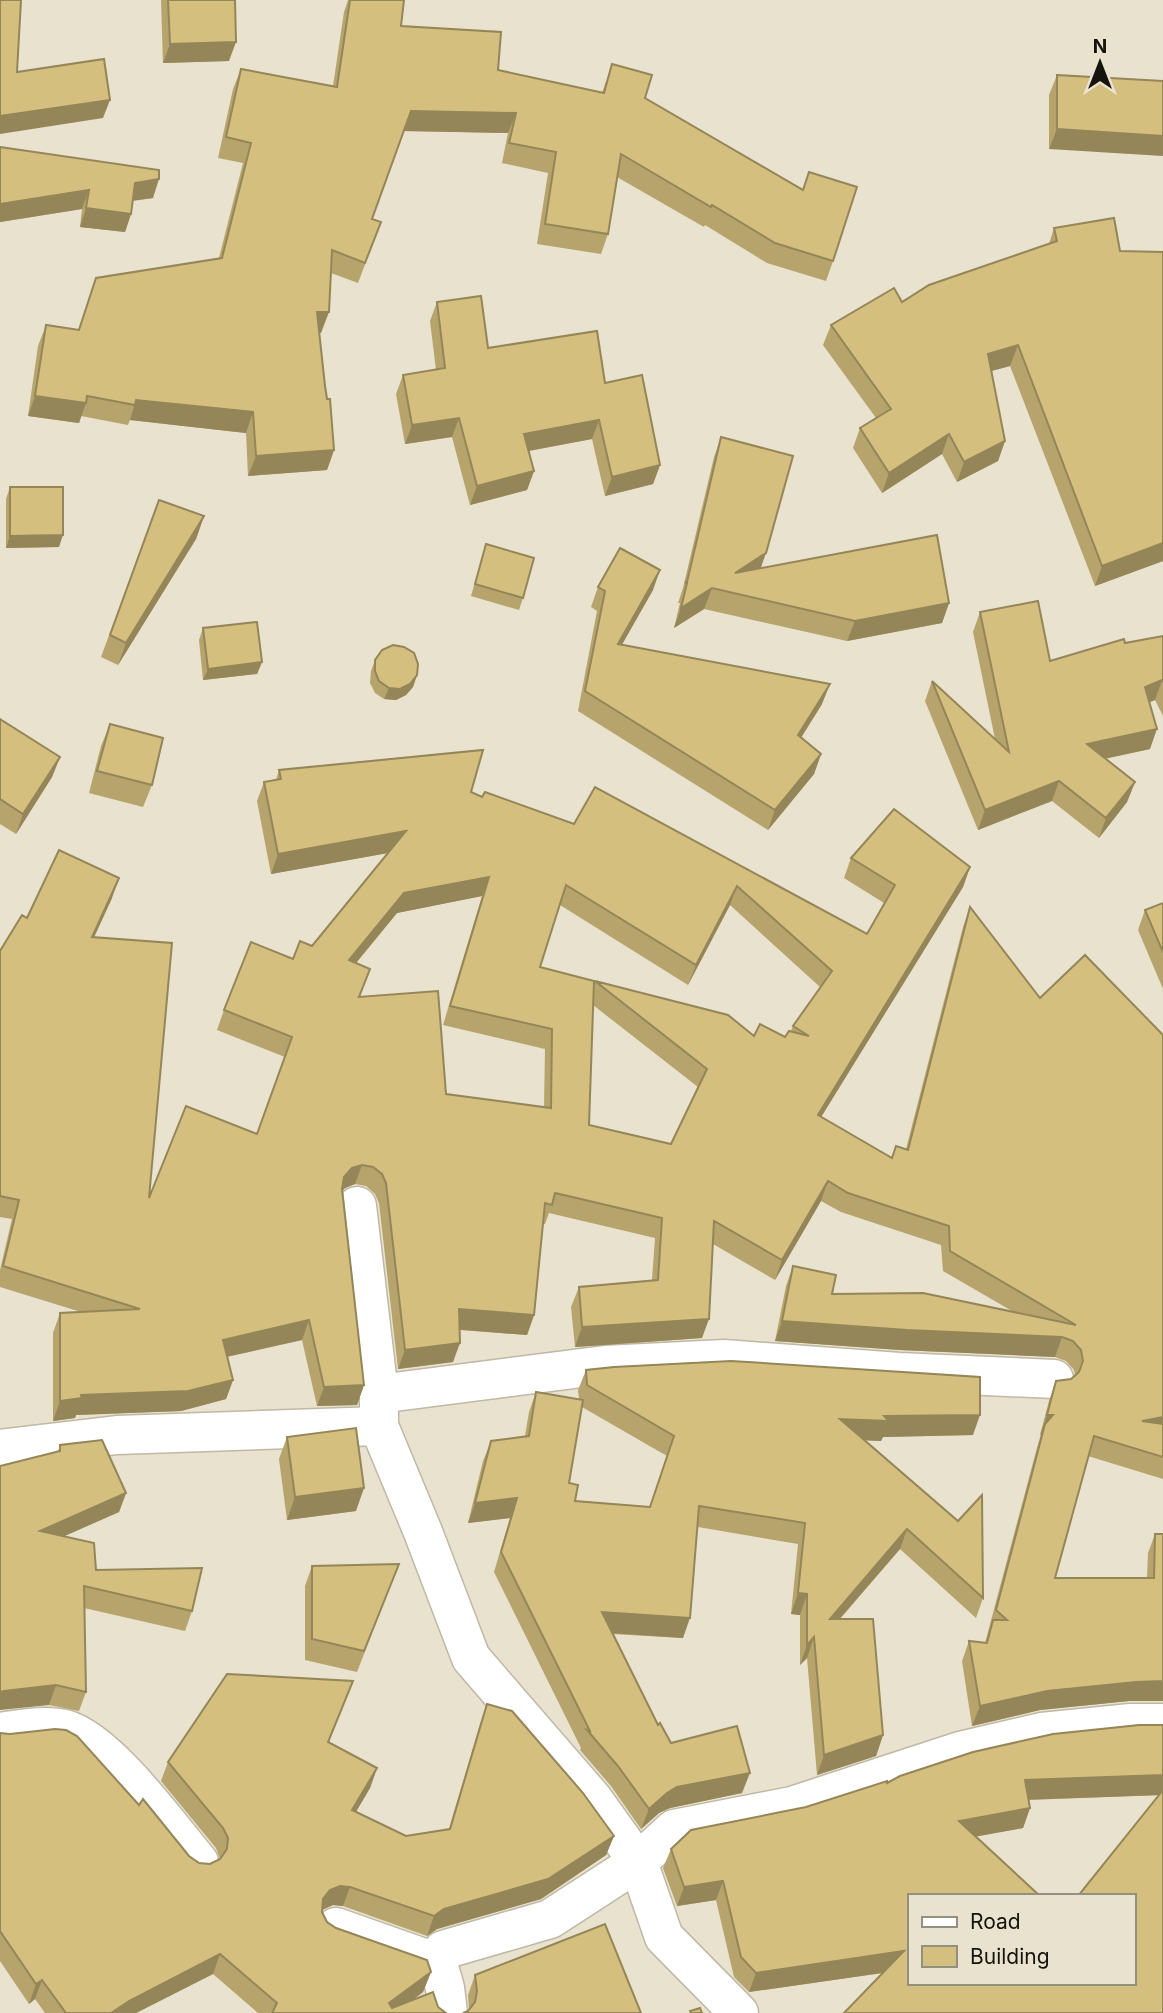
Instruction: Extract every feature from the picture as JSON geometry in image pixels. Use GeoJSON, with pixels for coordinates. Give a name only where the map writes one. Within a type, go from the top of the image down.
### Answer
{"type":"FeatureCollection","features":[{"type":"Feature","properties":{"kind":"street"},"geometry":{"type":"LineString","coordinates":[[357,1206],[379,1410],[471,1658],[593,1799],[638,1862],[664,1937],[739,2013]]}},
{"type":"Feature","properties":{"kind":"street"},"geometry":{"type":"LineString","coordinates":[[0,1449],[379,1410],[605,1365],[723,1359],[899,1372],[1054,1379]]}},
{"type":"Feature","properties":{"kind":"street"},"geometry":{"type":"LineString","coordinates":[[448,2013],[438,1964],[443,1950],[550,1919],[638,1862],[674,1829],[792,1806],[960,1751],[1042,1732],[1130,1724],[1163,1724]]}},
{"type":"Feature","properties":{"kind":"street"},"geometry":{"type":"LineString","coordinates":[[0,1732],[44,1727],[64,1729],[89,1740],[109,1756],[199,1861]]}},
{"type":"Feature","properties":{"kind":"street"},"geometry":{"type":"LineString","coordinates":[[336,1927],[438,1964]]}},
{"type":"Feature","properties":{"kind":"building"},"geometry":{"type":"Polygon","coordinates":[[[0,0],[21,0],[17,72],[104,59],[110,100],[0,116],[0,0]]]}},
{"type":"Feature","properties":{"kind":"building"},"geometry":{"type":"Polygon","coordinates":[[[168,0],[235,0],[236,42],[170,44],[168,0]]]}},
{"type":"Feature","properties":{"kind":"building"},"geometry":{"type":"Polygon","coordinates":[[[350,0],[404,0],[401,26],[501,32],[498,70],[604,93],[612,64],[652,75],[645,98],[803,190],[809,172],[857,187],[833,261],[775,243],[621,154],[608,234],[545,224],[556,152],[509,143],[516,113],[411,111],[372,219],[381,222],[365,263],[332,250],[329,312],[317,312],[325,386],[327,399],[330,399],[334,450],[256,456],[253,412],[136,400],[135,405],[87,396],[86,403],[35,396],[46,325],[79,330],[96,278],[222,258],[251,143],[226,137],[241,69],[337,87],[350,0]]]}},
{"type":"Feature","properties":{"kind":"building"},"geometry":{"type":"Polygon","coordinates":[[[1057,75],[1163,81],[1163,136],[1057,129],[1057,75]]]}},
{"type":"Feature","properties":{"kind":"building"},"geometry":{"type":"Polygon","coordinates":[[[0,147],[159,170],[159,179],[135,183],[131,214],[86,208],[89,190],[0,204],[0,147]]]}},
{"type":"Feature","properties":{"kind":"building"},"geometry":{"type":"Polygon","coordinates":[[[1114,218],[1120,251],[1163,252],[1163,543],[1102,566],[1018,345],[988,354],[1005,441],[964,462],[949,434],[889,473],[860,428],[891,409],[831,325],[894,288],[902,302],[929,285],[1057,241],[1054,228],[1114,218]]]}},
{"type":"Feature","properties":{"kind":"building"},"geometry":{"type":"Polygon","coordinates":[[[481,296],[488,348],[597,331],[605,383],[642,375],[660,465],[612,477],[599,420],[524,434],[534,471],[477,486],[459,418],[412,425],[403,375],[445,368],[437,302],[481,296]]]}},
{"type":"Feature","properties":{"kind":"building"},"geometry":{"type":"Polygon","coordinates":[[[721,437],[793,456],[766,553],[735,573],[937,535],[949,603],[855,621],[712,588],[681,608],[721,437]]]}},
{"type":"Feature","properties":{"kind":"building"},"geometry":{"type":"Polygon","coordinates":[[[10,487],[63,487],[63,535],[10,536],[10,487]]]}},
{"type":"Feature","properties":{"kind":"building"},"geometry":{"type":"Polygon","coordinates":[[[159,500],[204,516],[126,643],[110,635],[159,500]]]}},
{"type":"Feature","properties":{"kind":"building"},"geometry":{"type":"Polygon","coordinates":[[[486,544],[534,558],[523,598],[475,584],[486,544]]]}},
{"type":"Feature","properties":{"kind":"building"},"geometry":{"type":"Polygon","coordinates":[[[620,548],[660,570],[618,644],[830,684],[798,735],[821,754],[775,810],[585,691],[605,591],[598,587],[620,548]]]}},
{"type":"Feature","properties":{"kind":"building"},"geometry":{"type":"Polygon","coordinates":[[[1038,601],[1050,661],[1124,639],[1125,643],[1163,636],[1163,682],[1162,680],[1145,687],[1157,729],[1087,744],[1135,782],[1106,818],[1059,781],[985,810],[932,681],[1009,752],[980,612],[1038,601]]]}},
{"type":"Feature","properties":{"kind":"building"},"geometry":{"type":"Polygon","coordinates":[[[257,622],[262,662],[208,669],[203,628],[257,622]]]}},
{"type":"Feature","properties":{"kind":"building"},"geometry":{"type":"Polygon","coordinates":[[[393,645],[414,653],[418,664],[417,675],[410,684],[400,689],[389,688],[379,681],[375,671],[375,660],[382,650],[393,645]]]}},
{"type":"Feature","properties":{"kind":"building"},"geometry":{"type":"Polygon","coordinates":[[[0,719],[60,757],[23,814],[0,799],[0,719]]]}},
{"type":"Feature","properties":{"kind":"building"},"geometry":{"type":"Polygon","coordinates":[[[110,724],[163,738],[152,785],[97,771],[110,724]]]}},
{"type":"Feature","properties":{"kind":"building"},"geometry":{"type":"Polygon","coordinates":[[[483,750],[471,792],[482,797],[485,792],[574,824],[595,787],[867,934],[895,885],[851,858],[894,809],[970,867],[818,1115],[892,1158],[896,1146],[908,1150],[970,907],[1040,998],[1085,955],[1163,1035],[1163,1417],[1142,1421],[1163,1424],[1163,1457],[1094,1436],[1055,1578],[1154,1578],[1155,1534],[1163,1534],[1163,1681],[1047,1691],[980,1706],[969,1641],[987,1643],[993,1620],[1007,1620],[996,1610],[1045,1424],[1053,1415],[1047,1415],[1056,1381],[1071,1379],[1079,1372],[1083,1361],[1081,1350],[1073,1341],[1062,1337],[782,1321],[793,1266],[836,1275],[832,1294],[923,1293],[1076,1325],[950,1251],[949,1226],[848,1193],[828,1181],[782,1260],[714,1221],[709,1319],[582,1327],[579,1287],[658,1280],[662,1218],[555,1193],[552,1205],[545,1203],[534,1315],[459,1309],[460,1343],[405,1350],[386,1183],[382,1174],[373,1167],[362,1165],[352,1168],[344,1177],[342,1189],[364,1385],[324,1387],[309,1320],[223,1340],[233,1380],[188,1391],[81,1395],[82,1398],[60,1401],[60,1313],[140,1309],[3,1266],[19,1200],[0,1196],[0,951],[22,915],[27,918],[59,850],[119,878],[92,937],[172,943],[149,1198],[186,1106],[257,1134],[292,1037],[224,1010],[251,942],[293,959],[300,941],[312,946],[406,831],[278,854],[264,782],[281,779],[279,770],[483,750]],[[489,877],[404,893],[349,960],[370,969],[359,997],[438,991],[446,1094],[551,1108],[552,1029],[450,1006],[489,877]],[[566,885],[540,967],[594,981],[589,1125],[671,1144],[707,1069],[595,981],[728,1015],[754,1036],[760,1024],[785,1037],[789,1031],[809,1036],[793,1026],[832,971],[737,886],[696,965],[566,885]]]}},
{"type":"Feature","properties":{"kind":"building"},"geometry":{"type":"Polygon","coordinates":[[[1163,903],[1163,952],[1145,910],[1163,903]]]}},
{"type":"Feature","properties":{"kind":"building"},"geometry":{"type":"Polygon","coordinates":[[[731,1361],[980,1377],[980,1415],[884,1416],[889,1421],[840,1419],[958,1521],[982,1495],[983,1598],[907,1529],[830,1619],[873,1619],[883,1735],[824,1755],[814,1637],[807,1645],[807,1594],[798,1593],[805,1523],[699,1506],[690,1618],[602,1612],[658,1725],[660,1723],[671,1743],[737,1726],[750,1773],[677,1787],[649,1809],[618,1766],[587,1730],[590,1731],[501,1552],[517,1498],[475,1503],[491,1441],[529,1436],[536,1392],[583,1400],[569,1483],[578,1485],[575,1501],[650,1507],[674,1436],[587,1385],[586,1370],[731,1361]]]}},
{"type":"Feature","properties":{"kind":"building"},"geometry":{"type":"Polygon","coordinates":[[[356,1428],[364,1488],[295,1497],[287,1437],[356,1428]]]}},
{"type":"Feature","properties":{"kind":"building"},"geometry":{"type":"Polygon","coordinates":[[[102,1440],[126,1493],[40,1531],[94,1543],[96,1570],[202,1568],[192,1611],[84,1586],[86,1692],[56,1685],[0,1692],[0,1466],[60,1451],[60,1445],[102,1440]]]}},
{"type":"Feature","properties":{"kind":"building"},"geometry":{"type":"Polygon","coordinates":[[[399,1564],[364,1651],[312,1639],[312,1566],[399,1564]]]}},
{"type":"Feature","properties":{"kind":"building"},"geometry":{"type":"Polygon","coordinates":[[[227,1674],[353,1681],[328,1742],[377,1768],[352,1810],[406,1836],[450,1829],[487,1704],[512,1711],[583,1793],[614,1836],[548,1879],[444,1909],[434,1916],[350,1887],[340,1886],[330,1890],[323,1899],[322,1912],[327,1922],[336,1928],[427,1960],[431,1972],[389,2003],[392,2008],[433,1992],[438,2007],[446,2013],[272,2013],[277,2003],[220,1954],[111,2013],[66,2013],[42,1980],[36,1984],[0,1931],[0,1733],[55,1729],[66,1730],[77,1736],[139,1805],[143,1799],[189,1856],[199,1863],[210,1864],[220,1859],[227,1849],[228,1838],[223,1828],[168,1762],[227,1674]]]}},
{"type":"Feature","properties":{"kind":"building"},"geometry":{"type":"Polygon","coordinates":[[[1163,1725],[1163,1775],[1025,1780],[1030,1808],[959,1821],[1038,1894],[908,1894],[908,1985],[1135,1985],[1135,1894],[1080,1894],[1163,1790],[1163,2013],[844,2013],[904,1951],[756,1973],[741,1957],[723,1881],[684,1887],[671,1849],[691,1830],[806,1807],[887,1783],[900,1776],[973,1752],[1053,1734],[1163,1725]]]}},
{"type":"Feature","properties":{"kind":"building"},"geometry":{"type":"Polygon","coordinates":[[[605,1924],[641,2013],[463,2013],[475,2002],[475,1975],[605,1924]]]}},
{"type":"Feature","properties":{"kind":"building"},"geometry":{"type":"Polygon","coordinates":[[[700,2008],[702,2013],[690,2011],[700,2008]]]}}]}
